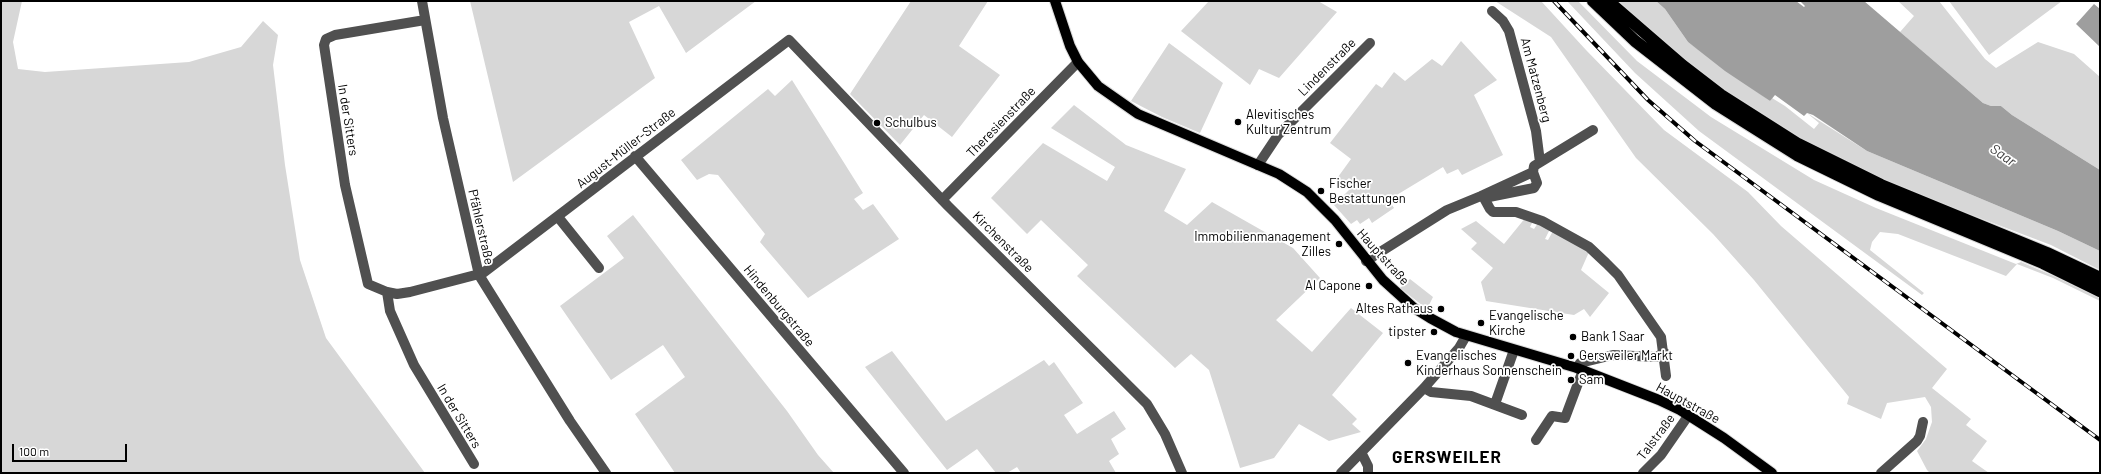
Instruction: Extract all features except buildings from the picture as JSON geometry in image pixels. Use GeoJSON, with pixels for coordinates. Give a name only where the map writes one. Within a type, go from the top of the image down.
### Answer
{"type":"FeatureCollection","features":[{"type":"Feature","properties":{"kind":"highway"},"geometry":{"type":"LineString","coordinates":[[1593,1],[1635,41],[1716,104],[1797,155],[1879,195],[2043,263],[2100,290]]}},
{"type":"Feature","properties":{"kind":"highway"},"geometry":{"type":"LineString","coordinates":[[1608,1],[1647,37],[1715,91],[1798,144],[1881,185],[2047,253],[2100,278]]}},
{"type":"Feature","properties":{"kind":"main road","name":"Hauptstraße"},"geometry":{"type":"LineString","coordinates":[[1055,1],[1070,46],[1078,62],[1098,86],[1131,110],[1279,174],[1307,192],[1335,220],[1366,261],[1388,285],[1414,308],[1438,323],[1466,336],[1580,369],[1659,400],[1736,446],[1772,473]]}},
{"type":"Feature","properties":{"kind":"street","name":"Pfählerstraße"},"geometry":{"type":"LineString","coordinates":[[422,1],[444,118],[479,275],[570,422],[606,473]]}},
{"type":"Feature","properties":{"kind":"street","name":"Am Matzenberg"},"geometry":{"type":"LineString","coordinates":[[1492,11],[1503,21],[1509,30],[1536,131],[1540,162]]}},
{"type":"Feature","properties":{"kind":"street","name":"In der Sitters"},"geometry":{"type":"LineString","coordinates":[[425,20],[335,35],[326,39],[324,45],[345,185],[368,284],[387,292],[397,294],[479,275]]}},
{"type":"Feature","properties":{"kind":"street","name":"August-Müller-Straße"},"geometry":{"type":"LineString","coordinates":[[479,275],[558,217],[635,156],[789,40]]}},
{"type":"Feature","properties":{"kind":"street","name":"Kirchenstraße"},"geometry":{"type":"LineString","coordinates":[[789,40],[942,200],[1147,404],[1165,434],[1182,473]]}},
{"type":"Feature","properties":{"kind":"street","name":"Lindenstraße"},"geometry":{"type":"LineString","coordinates":[[1258,165],[1278,135],[1370,43]]}},
{"type":"Feature","properties":{"kind":"street","name":"Theresienstraße"},"geometry":{"type":"LineString","coordinates":[[942,200],[1078,62]]}},
{"type":"Feature","properties":{"kind":"street"},"geometry":{"type":"LineString","coordinates":[[1483,197],[1534,188],[1537,183],[1533,172],[1534,166],[1593,130]]}},
{"type":"Feature","properties":{"kind":"street","name":"Hindenburgstraße"},"geometry":{"type":"LineString","coordinates":[[635,156],[904,473]]}},
{"type":"Feature","properties":{"kind":"street"},"geometry":{"type":"LineString","coordinates":[[1366,261],[1447,210],[1483,197],[1533,172]]}},
{"type":"Feature","properties":{"kind":"street"},"geometry":{"type":"LineString","coordinates":[[1483,197],[1493,212],[1526,214],[1542,221],[1589,247],[1618,275],[1662,338],[1666,376]]}},
{"type":"Feature","properties":{"kind":"street"},"geometry":{"type":"LineString","coordinates":[[558,217],[599,268]]}},
{"type":"Feature","properties":{"kind":"street","name":"In der Sitters"},"geometry":{"type":"LineString","coordinates":[[387,292],[390,311],[414,365],[474,464]]}},
{"type":"Feature","properties":{"kind":"street"},"geometry":{"type":"LineString","coordinates":[[1341,473],[1362,454],[1424,388],[1460,348],[1466,336]]}},
{"type":"Feature","properties":{"kind":"street"},"geometry":{"type":"LineString","coordinates":[[1495,404],[1514,350]]}},
{"type":"Feature","properties":{"kind":"street"},"geometry":{"type":"LineString","coordinates":[[1536,440],[1552,416],[1565,418],[1580,369],[1580,363],[1613,355],[1657,357],[1664,352]]}},
{"type":"Feature","properties":{"kind":"street"},"geometry":{"type":"LineString","coordinates":[[1424,388],[1431,392],[1471,396],[1522,414]]}},
{"type":"Feature","properties":{"kind":"street","name":"Talstraße"},"geometry":{"type":"LineString","coordinates":[[1643,473],[1661,455],[1688,416]]}},
{"type":"Feature","properties":{"kind":"street"},"geometry":{"type":"LineString","coordinates":[[1880,473],[1917,442],[1923,428],[1922,422]]}},
{"type":"Feature","properties":{"kind":"street"},"geometry":{"type":"LineString","coordinates":[[1362,454],[1368,466],[1368,473]]}},
{"type":"Feature","properties":{"kind":"shaded area"},"geometry":{"type":"Polygon","coordinates":[[[1,1],[22,1],[13,42],[18,69],[45,72],[189,62],[241,47],[263,21],[278,35],[273,65],[285,165],[300,260],[326,338],[425,473],[1,473],[1,1]]]}},
{"type":"Feature","properties":{"kind":"shaded area"},"geometry":{"type":"Polygon","coordinates":[[[470,1],[756,1],[686,53],[659,6],[629,22],[655,78],[513,182],[470,1]]]}},
{"type":"Feature","properties":{"kind":"shaded area"},"geometry":{"type":"Polygon","coordinates":[[[911,1],[988,1],[959,46],[1000,75],[952,137],[924,115],[900,145],[850,94],[911,1]]]}},
{"type":"Feature","properties":{"kind":"shaded area"},"geometry":{"type":"Polygon","coordinates":[[[1209,1],[1318,1],[1337,12],[1279,78],[1259,69],[1250,85],[1181,31],[1209,1]]]}},
{"type":"Feature","properties":{"kind":"shaded area"},"geometry":{"type":"Polygon","coordinates":[[[1495,1],[1541,1],[1586,50],[1664,130],[1748,192],[1781,226],[1947,369],[1932,388],[1971,419],[1966,425],[1987,441],[1972,461],[1989,473],[1930,473],[1927,470],[1917,451],[1926,439],[1932,422],[1931,407],[1925,397],[1887,403],[1881,419],[1847,404],[1849,397],[1754,280],[1713,234],[1636,158],[1551,37],[1495,1]]]}},
{"type":"Feature","properties":{"kind":"shaded area"},"geometry":{"type":"Polygon","coordinates":[[[1567,1],[1578,1],[1637,61],[1711,117],[1814,180],[1876,208],[2016,264],[2021,262],[2100,298],[2100,301],[2053,278],[2017,264],[2006,276],[1898,234],[1880,232],[1872,242],[1870,250],[1924,293],[1922,295],[1699,131],[1635,73],[1567,1]]]}},
{"type":"Feature","properties":{"kind":"shaded area"},"geometry":{"type":"Polygon","coordinates":[[[1619,1],[1656,1],[1665,9],[1688,42],[1770,101],[1772,98],[1785,106],[1814,129],[1819,123],[1807,113],[1867,151],[2058,231],[2100,251],[2100,270],[2051,245],[1882,181],[1804,144],[1731,97],[1653,37],[1619,1]]]}},
{"type":"Feature","properties":{"kind":"shaded area"},"geometry":{"type":"Polygon","coordinates":[[[1898,1],[1939,1],[1985,59],[1996,68],[2038,42],[2074,54],[2100,77],[2100,170],[2012,115],[2001,106],[1991,106],[1983,103],[1900,32],[1914,16],[1898,1]]]}},
{"type":"Feature","properties":{"kind":"shaded area"},"geometry":{"type":"Polygon","coordinates":[[[1949,1],[2062,1],[1989,55],[1949,1]]]}},
{"type":"Feature","properties":{"kind":"shaded area"},"geometry":{"type":"Polygon","coordinates":[[[1461,41],[1497,80],[1474,95],[1503,155],[1462,175],[1458,169],[1447,174],[1443,167],[1395,196],[1390,202],[1394,208],[1372,223],[1369,218],[1360,224],[1357,220],[1351,224],[1334,205],[1355,184],[1349,178],[1344,183],[1338,177],[1351,159],[1330,143],[1376,84],[1382,88],[1394,72],[1405,81],[1432,59],[1442,66],[1461,41]]]}},
{"type":"Feature","properties":{"kind":"shaded area"},"geometry":{"type":"Polygon","coordinates":[[[1169,43],[1223,83],[1200,133],[1162,117],[1131,101],[1169,43]]]}},
{"type":"Feature","properties":{"kind":"shaded area"},"geometry":{"type":"Polygon","coordinates":[[[792,80],[863,193],[854,199],[863,210],[873,204],[899,239],[808,298],[760,242],[765,234],[718,175],[709,174],[697,180],[681,160],[768,89],[775,96],[792,80]]]}},
{"type":"Feature","properties":{"kind":"shaded area"},"geometry":{"type":"Polygon","coordinates":[[[1074,105],[1126,145],[1186,169],[1164,211],[1187,225],[1212,202],[1293,248],[1320,278],[1276,320],[1312,352],[1351,308],[1383,333],[1332,395],[1357,419],[1352,424],[1361,432],[1329,441],[1299,424],[1274,458],[1240,468],[1209,370],[1191,354],[1175,368],[1077,276],[1088,265],[1041,220],[1027,234],[991,198],[1043,143],[1107,181],[1115,167],[1051,128],[1074,105]]]}},
{"type":"Feature","properties":{"kind":"shaded area"},"geometry":{"type":"Polygon","coordinates":[[[633,215],[787,411],[818,455],[834,473],[675,473],[635,414],[685,377],[663,345],[611,380],[560,306],[624,258],[607,236],[633,215]]]}},
{"type":"Feature","properties":{"kind":"shaded area"},"geometry":{"type":"Polygon","coordinates":[[[1526,217],[1533,221],[1530,227],[1534,229],[1538,223],[1550,229],[1545,239],[1548,240],[1553,231],[1589,252],[1581,270],[1609,293],[1590,317],[1584,309],[1574,315],[1486,301],[1481,282],[1493,268],[1471,249],[1477,243],[1461,229],[1476,221],[1504,244],[1526,217]]]}},
{"type":"Feature","properties":{"kind":"shaded area"},"geometry":{"type":"Polygon","coordinates":[[[1410,279],[1433,297],[1427,309],[1400,288],[1410,279]]]}},
{"type":"Feature","properties":{"kind":"shaded area"},"geometry":{"type":"Polygon","coordinates":[[[892,351],[946,421],[1044,360],[1049,366],[1054,362],[1083,403],[1064,415],[1077,434],[1114,411],[1126,429],[1111,439],[1119,454],[1109,461],[1116,473],[1021,473],[1017,467],[1007,473],[996,473],[977,449],[947,470],[865,367],[892,351]]]}},
{"type":"Feature","properties":{"kind":"water","name":"Saar"},"geometry":{"type":"Polygon","coordinates":[[[1656,1],[1796,1],[1804,7],[1805,6],[1800,1],[1864,1],[1983,103],[1991,106],[2001,106],[2012,115],[2100,170],[2100,251],[2058,231],[1867,151],[1813,115],[1807,113],[1804,116],[1775,95],[1770,101],[1725,71],[1688,42],[1665,9],[1656,1]]]}},
{"type":"Feature","properties":{"kind":"water"},"geometry":{"type":"Polygon","coordinates":[[[2094,4],[2100,9],[2100,47],[2076,24],[2094,4]]]}},
{"type":"Feature","properties":{"kind":"railway"},"geometry":{"type":"LineString","coordinates":[[1554,1],[1648,100],[1695,141],[2100,440]]}},
{"type":"Feature","properties":{"kind":"place","name":"Alevitisches Kultur Zentrum"},"geometry":{"type":"Point","coordinates":[1238,122]}},
{"type":"Feature","properties":{"kind":"place","name":"Schulbus"},"geometry":{"type":"Point","coordinates":[877,123]}},
{"type":"Feature","properties":{"kind":"place","name":"Fischer Bestattungen"},"geometry":{"type":"Point","coordinates":[1321,191]}},
{"type":"Feature","properties":{"kind":"place","name":"Immobilienmanagement Zilles"},"geometry":{"type":"Point","coordinates":[1339,244]}},
{"type":"Feature","properties":{"kind":"place","name":"Al Capone"},"geometry":{"type":"Point","coordinates":[1369,286]}},
{"type":"Feature","properties":{"kind":"place","name":"Altes Rathaus"},"geometry":{"type":"Point","coordinates":[1441,309]}},
{"type":"Feature","properties":{"kind":"place","name":"Evangelische Kirche"},"geometry":{"type":"Point","coordinates":[1481,323]}},
{"type":"Feature","properties":{"kind":"place","name":"tipster"},"geometry":{"type":"Point","coordinates":[1434,332]}},
{"type":"Feature","properties":{"kind":"place","name":"Bank 1 Saar"},"geometry":{"type":"Point","coordinates":[1573,337]}},
{"type":"Feature","properties":{"kind":"place","name":"Gersweiler Markt"},"geometry":{"type":"Point","coordinates":[1571,356]}},
{"type":"Feature","properties":{"kind":"place","name":"Evangelisches Kinderhaus Sonnenschein"},"geometry":{"type":"Point","coordinates":[1408,363]}},
{"type":"Feature","properties":{"kind":"place","name":"Sam"},"geometry":{"type":"Point","coordinates":[1571,380]}},
{"type":"Feature","properties":{"kind":"district","name":"GERSWEILER"},"geometry":{"type":"Point","coordinates":[1447,457]}}]}
